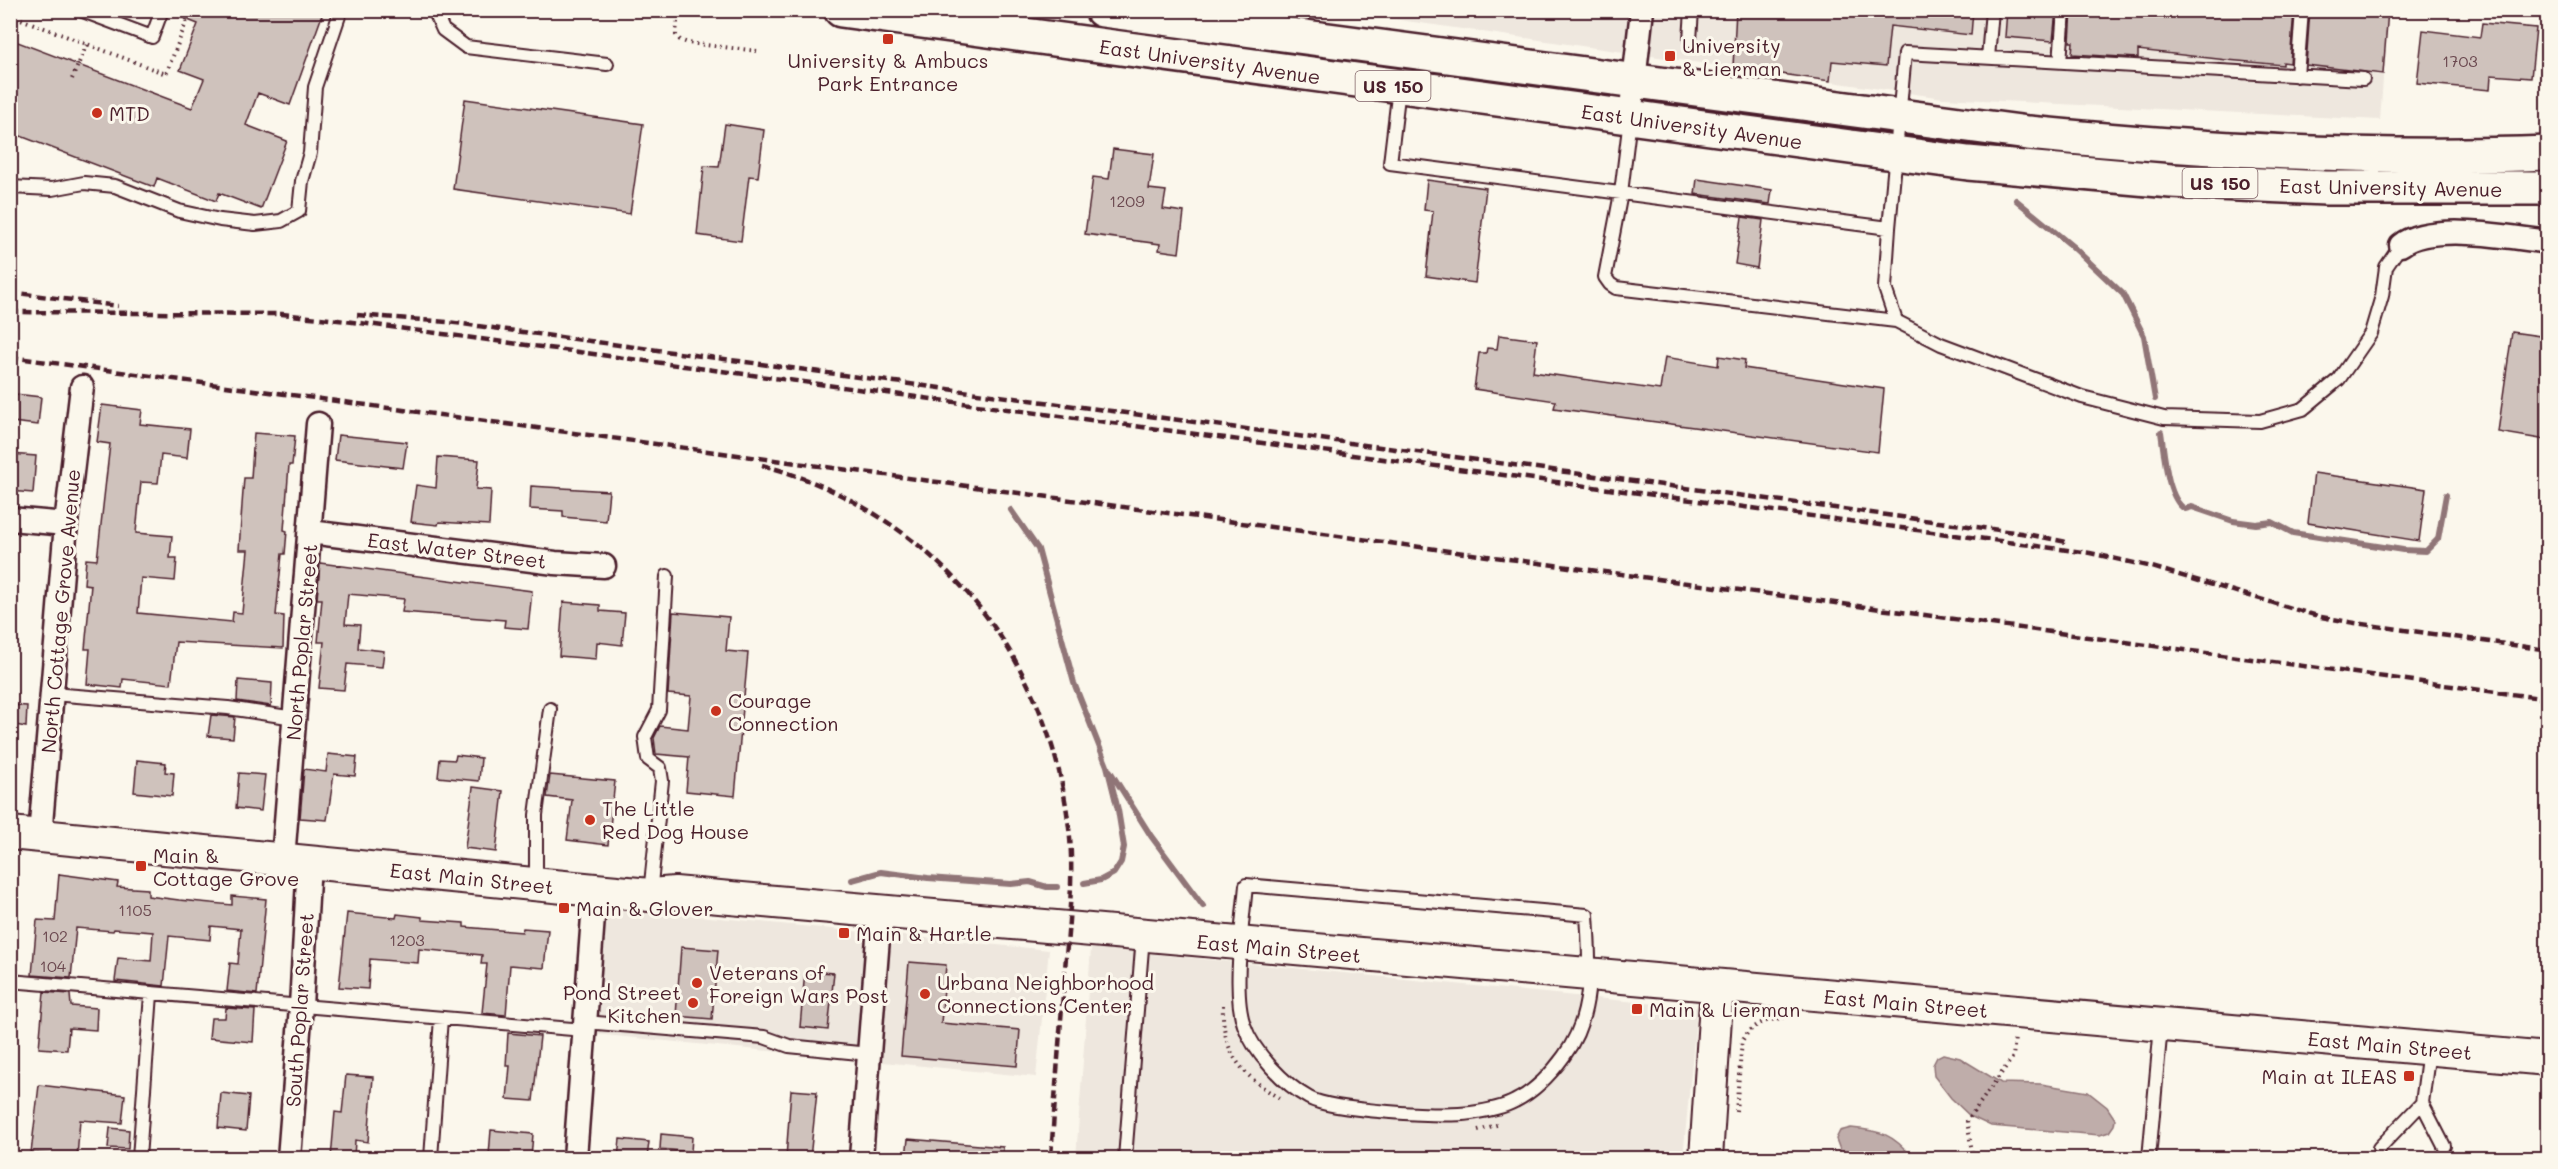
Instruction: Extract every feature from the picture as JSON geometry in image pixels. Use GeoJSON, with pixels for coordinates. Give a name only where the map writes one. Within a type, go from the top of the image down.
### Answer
{"type":"FeatureCollection","features":[{"type":"Feature","properties":{"kind":"main road","name":"East University Avenue"},"geometry":{"type":"LineString","coordinates":[[841,10],[933,17],[1399,87],[1968,163],[2171,181],[2326,188],[2547,188]]}},
{"type":"Feature","properties":{"kind":"main road","name":"East University Avenue"},"geometry":{"type":"LineString","coordinates":[[1102,10],[1898,117],[2058,136],[2228,148],[2362,154],[2547,153]]}},
{"type":"Feature","properties":{"kind":"main road","name":"East Main Street"},"geometry":{"type":"LineString","coordinates":[[18,837],[296,860],[536,885],[650,895],[675,893],[2547,1059]]}},
{"type":"Feature","properties":{"kind":"main road"},"geometry":{"type":"LineString","coordinates":[[1707,1158],[1717,986]]}},
{"type":"Feature","properties":{"kind":"street"},"geometry":{"type":"LineString","coordinates":[[1630,117],[1642,10]]}},
{"type":"Feature","properties":{"kind":"street"},"geometry":{"type":"LineString","coordinates":[[2401,245],[2411,237],[2463,233],[2547,242]]}},
{"type":"Feature","properties":{"kind":"street","name":"North Cottage Grove Avenue"},"geometry":{"type":"LineString","coordinates":[[18,837],[52,694],[66,524],[82,387]]}},
{"type":"Feature","properties":{"kind":"street","name":"North Poplar Street"},"geometry":{"type":"LineString","coordinates":[[296,860],[295,718],[318,424]]}},
{"type":"Feature","properties":{"kind":"street"},"geometry":{"type":"LineString","coordinates":[[10,519],[66,524]]}},
{"type":"Feature","properties":{"kind":"street","name":"East Water Street"},"geometry":{"type":"LineString","coordinates":[[310,532],[555,563],[604,566]]}},
{"type":"Feature","properties":{"kind":"street","name":"South Poplar Street"},"geometry":{"type":"LineString","coordinates":[[289,1158],[301,1006],[296,860]]}},
{"type":"Feature","properties":{"kind":"street"},"geometry":{"type":"LineString","coordinates":[[575,1158],[595,890]]}},
{"type":"Feature","properties":{"kind":"street"},"geometry":{"type":"LineString","coordinates":[[861,1158],[880,912]]}},
{"type":"Feature","properties":{"kind":"lane"},"geometry":{"type":"LineString","coordinates":[[80,10],[99,14],[152,37],[162,10]]}},
{"type":"Feature","properties":{"kind":"lane"},"geometry":{"type":"LineString","coordinates":[[10,187],[52,189],[84,183],[115,186],[178,211],[220,220],[255,224],[282,221],[299,211],[302,181],[310,153],[315,87],[341,10]]}},
{"type":"Feature","properties":{"kind":"lane"},"geometry":{"type":"LineString","coordinates":[[434,10],[443,30],[466,46],[607,64]]}},
{"type":"Feature","properties":{"kind":"lane"},"geometry":{"type":"LineString","coordinates":[[1690,40],[1692,10]]}},
{"type":"Feature","properties":{"kind":"lane"},"geometry":{"type":"LineString","coordinates":[[1988,58],[1992,10]]}},
{"type":"Feature","properties":{"kind":"lane"},"geometry":{"type":"LineString","coordinates":[[2060,63],[2064,10]]}},
{"type":"Feature","properties":{"kind":"lane"},"geometry":{"type":"LineString","coordinates":[[2297,76],[2301,10]]}},
{"type":"Feature","properties":{"kind":"lane"},"geometry":{"type":"LineString","coordinates":[[1896,321],[1885,288],[1894,153],[1905,53],[2362,79]]}},
{"type":"Feature","properties":{"kind":"lane"},"geometry":{"type":"LineString","coordinates":[[1399,87],[1390,163],[1889,228]]}},
{"type":"Feature","properties":{"kind":"lane"},"geometry":{"type":"LineString","coordinates":[[1630,117],[1621,193],[1605,277],[1616,288],[1896,321],[1941,344],[2082,398],[2164,418],[2260,421],[2303,409],[2339,379],[2371,333],[2382,296],[2386,267],[2401,245]]}},
{"type":"Feature","properties":{"kind":"lane"},"geometry":{"type":"LineString","coordinates":[[650,895],[662,780],[660,768],[648,759],[645,737],[659,710],[667,576]]}},
{"type":"Feature","properties":{"kind":"lane"},"geometry":{"type":"LineString","coordinates":[[52,694],[228,708],[295,718]]}},
{"type":"Feature","properties":{"kind":"lane"},"geometry":{"type":"LineString","coordinates":[[536,885],[536,815],[550,709]]}},
{"type":"Feature","properties":{"kind":"lane"},"geometry":{"type":"LineString","coordinates":[[1246,885],[1587,915],[1590,975],[1587,1001],[1581,1022],[1566,1054],[1532,1090],[1514,1102],[1470,1113],[1449,1114],[1335,1107],[1311,1099],[1288,1083],[1269,1064],[1244,1025],[1240,1003],[1241,944],[1246,885]]}},
{"type":"Feature","properties":{"kind":"lane"},"geometry":{"type":"LineString","coordinates":[[1125,1158],[1143,936]]}},
{"type":"Feature","properties":{"kind":"lane"},"geometry":{"type":"LineString","coordinates":[[10,981],[441,1018],[764,1037],[789,1046],[869,1054]]}},
{"type":"Feature","properties":{"kind":"lane"},"geometry":{"type":"LineString","coordinates":[[139,1158],[150,994]]}},
{"type":"Feature","properties":{"kind":"lane"},"geometry":{"type":"LineString","coordinates":[[431,1158],[441,1018]]}},
{"type":"Feature","properties":{"kind":"lane"},"geometry":{"type":"LineString","coordinates":[[2149,1158],[2161,1025]]}},
{"type":"Feature","properties":{"kind":"lane"},"geometry":{"type":"LineString","coordinates":[[2430,1048],[2422,1103],[2444,1146]]}},
{"type":"Feature","properties":{"kind":"lane"},"geometry":{"type":"LineString","coordinates":[[2379,1148],[2422,1103]]}},
{"type":"Feature","properties":{"kind":"path"},"geometry":{"type":"LineString","coordinates":[[10,15],[166,74],[191,10]]}},
{"type":"Feature","properties":{"kind":"path"},"geometry":{"type":"LineString","coordinates":[[678,10],[676,35],[680,40],[688,43],[758,51]]}},
{"type":"Feature","properties":{"kind":"path"},"geometry":{"type":"LineString","coordinates":[[72,79],[87,44]]}},
{"type":"Feature","properties":{"kind":"path"},"geometry":{"type":"LineString","coordinates":[[1223,997],[1222,1027],[1232,1057],[1262,1088],[1289,1104]]}},
{"type":"Feature","properties":{"kind":"path"},"geometry":{"type":"LineString","coordinates":[[1735,1123],[1742,1041],[1747,1032],[1756,1022],[1794,1017]]}},
{"type":"Feature","properties":{"kind":"path"},"geometry":{"type":"LineString","coordinates":[[1973,1158],[1967,1121],[2013,1057],[2015,1037]]}},
{"type":"Feature","properties":{"kind":"path"},"geometry":{"type":"LineString","coordinates":[[1473,1130],[1492,1128],[1509,1121]]}},
{"type":"Feature","properties":{"kind":"shaded area"},"geometry":{"type":"Polygon","coordinates":[[[1337,11],[2388,11],[2380,120],[1943,98],[1337,11]]]}},
{"type":"Feature","properties":{"kind":"shaded area"},"geometry":{"type":"Polygon","coordinates":[[[607,907],[1049,950],[1036,1077],[595,1034],[607,907]]]}},
{"type":"Feature","properties":{"kind":"shaded area"},"geometry":{"type":"Polygon","coordinates":[[[1091,948],[1697,1008],[1683,1158],[1076,1158],[1091,948]]]}},
{"type":"Feature","properties":{"kind":"shaded area"},"geometry":{"type":"Polygon","coordinates":[[[1943,1054],[1960,1058],[2001,1083],[2041,1084],[2088,1092],[2107,1107],[2115,1119],[2114,1125],[2109,1132],[2100,1135],[1991,1126],[1970,1116],[1951,1098],[1934,1076],[1933,1065],[1937,1057],[1943,1054]]]}},
{"type":"Feature","properties":{"kind":"shaded area"},"geometry":{"type":"Polygon","coordinates":[[[1851,1128],[1886,1135],[1913,1158],[1843,1158],[1836,1139],[1840,1131],[1851,1128]]]}},
{"type":"Feature","properties":{"kind":"building","name":"MTD"},"geometry":{"type":"Polygon","coordinates":[[[170,10],[324,10],[290,105],[258,93],[246,125],[287,141],[261,209],[219,193],[216,201],[157,178],[154,187],[10,132],[10,39],[192,108],[204,79],[180,70],[198,24],[170,13],[170,10]]]}},
{"type":"Feature","properties":{"kind":"building"},"geometry":{"type":"Polygon","coordinates":[[[1736,10],[1973,10],[1971,35],[1890,26],[1886,66],[1832,61],[1830,81],[1733,67],[1736,10]]]}},
{"type":"Feature","properties":{"kind":"building"},"geometry":{"type":"Polygon","coordinates":[[[2007,10],[2056,10],[2053,41],[2005,37],[2007,10]]]}},
{"type":"Feature","properties":{"kind":"building"},"geometry":{"type":"Polygon","coordinates":[[[2072,10],[2294,10],[2290,63],[2283,62],[2283,65],[2138,50],[2138,58],[2072,54],[2073,42],[2070,42],[2072,10]]]}},
{"type":"Feature","properties":{"kind":"building"},"geometry":{"type":"Polygon","coordinates":[[[2310,10],[2388,10],[2383,74],[2306,65],[2310,10]]]}},
{"type":"Feature","properties":{"kind":"building"},"geometry":{"type":"Polygon","coordinates":[[[2482,23],[2536,28],[2531,78],[2491,75],[2490,90],[2417,83],[2423,30],[2480,37],[2482,23]]]}},
{"type":"Feature","properties":{"kind":"building"},"geometry":{"type":"Polygon","coordinates":[[[465,99],[643,124],[630,214],[453,189],[465,99]]]}},
{"type":"Feature","properties":{"kind":"building"},"geometry":{"type":"Polygon","coordinates":[[[725,124],[764,130],[758,177],[749,176],[741,241],[697,235],[704,166],[719,167],[725,124]]]}},
{"type":"Feature","properties":{"kind":"building"},"geometry":{"type":"Polygon","coordinates":[[[1113,149],[1154,154],[1149,189],[1166,191],[1163,209],[1184,212],[1179,253],[1159,250],[1160,244],[1085,234],[1093,177],[1109,179],[1113,149]]]}},
{"type":"Feature","properties":{"kind":"building"},"geometry":{"type":"Polygon","coordinates":[[[1697,179],[1772,190],[1770,204],[1695,194],[1697,179]]]}},
{"type":"Feature","properties":{"kind":"building"},"geometry":{"type":"Polygon","coordinates":[[[1427,180],[1486,188],[1475,283],[1426,276],[1433,211],[1424,210],[1427,180]]]}},
{"type":"Feature","properties":{"kind":"building"},"geometry":{"type":"Polygon","coordinates":[[[1742,217],[1763,220],[1757,268],[1735,264],[1742,217]]]}},
{"type":"Feature","properties":{"kind":"building"},"geometry":{"type":"Polygon","coordinates":[[[2512,332],[2547,337],[2547,440],[2498,432],[2512,332]]]}},
{"type":"Feature","properties":{"kind":"building"},"geometry":{"type":"Polygon","coordinates":[[[1499,335],[1537,340],[1533,372],[1660,390],[1665,357],[1718,366],[1719,356],[1745,360],[1744,368],[1884,389],[1878,452],[1554,408],[1556,401],[1474,389],[1479,353],[1486,353],[1487,348],[1497,349],[1499,335]]]}},
{"type":"Feature","properties":{"kind":"building"},"geometry":{"type":"Polygon","coordinates":[[[15,394],[41,397],[38,425],[12,422],[15,394]]]}},
{"type":"Feature","properties":{"kind":"building"},"geometry":{"type":"Polygon","coordinates":[[[102,405],[142,410],[140,424],[190,429],[187,458],[161,455],[158,483],[141,482],[136,533],[172,536],[170,558],[177,558],[175,581],[141,578],[138,613],[232,622],[233,612],[242,613],[248,550],[239,550],[242,505],[244,478],[251,478],[254,433],[295,436],[292,465],[289,465],[284,530],[287,531],[285,554],[282,554],[276,615],[284,616],[283,648],[176,642],[171,684],[123,679],[122,688],[87,684],[90,649],[85,649],[91,585],[84,584],[86,559],[97,560],[110,444],[97,442],[102,405]]]}},
{"type":"Feature","properties":{"kind":"building"},"geometry":{"type":"Polygon","coordinates":[[[338,435],[407,442],[403,468],[335,460],[338,435]]]}},
{"type":"Feature","properties":{"kind":"building"},"geometry":{"type":"Polygon","coordinates":[[[10,454],[36,456],[33,493],[10,491],[10,454]]]}},
{"type":"Feature","properties":{"kind":"building"},"geometry":{"type":"Polygon","coordinates":[[[438,457],[479,460],[476,489],[491,490],[489,525],[439,522],[438,525],[411,522],[416,485],[436,488],[438,457]]]}},
{"type":"Feature","properties":{"kind":"building"},"geometry":{"type":"Polygon","coordinates":[[[2314,473],[2426,489],[2419,541],[2308,523],[2314,473]]]}},
{"type":"Feature","properties":{"kind":"building"},"geometry":{"type":"Polygon","coordinates":[[[531,486],[609,491],[606,521],[563,517],[563,511],[530,509],[531,486]]]}},
{"type":"Feature","properties":{"kind":"building"},"geometry":{"type":"Polygon","coordinates":[[[320,563],[532,591],[528,629],[504,627],[505,620],[402,612],[404,599],[348,594],[345,624],[360,625],[358,648],[384,651],[382,667],[347,664],[344,690],[319,688],[324,642],[318,642],[322,599],[317,599],[320,563]]]}},
{"type":"Feature","properties":{"kind":"building"},"geometry":{"type":"Polygon","coordinates":[[[563,602],[600,605],[600,611],[625,613],[622,645],[597,642],[596,659],[559,656],[563,602]]]}},
{"type":"Feature","properties":{"kind":"building","name":"Courage Connection"},"geometry":{"type":"Polygon","coordinates":[[[673,612],[729,617],[726,651],[748,653],[735,796],[686,791],[689,757],[656,754],[654,738],[660,726],[688,729],[691,696],[668,694],[673,612]]]}},
{"type":"Feature","properties":{"kind":"building"},"geometry":{"type":"Polygon","coordinates":[[[238,680],[272,683],[271,706],[237,701],[238,680]]]}},
{"type":"Feature","properties":{"kind":"building"},"geometry":{"type":"Polygon","coordinates":[[[10,705],[27,706],[26,727],[10,724],[10,705]]]}},
{"type":"Feature","properties":{"kind":"building"},"geometry":{"type":"Polygon","coordinates":[[[211,715],[235,717],[233,738],[208,736],[211,715]]]}},
{"type":"Feature","properties":{"kind":"building"},"geometry":{"type":"Polygon","coordinates":[[[328,754],[357,757],[355,776],[334,774],[327,820],[300,818],[304,769],[326,772],[328,754]]]}},
{"type":"Feature","properties":{"kind":"building"},"geometry":{"type":"Polygon","coordinates":[[[456,755],[481,758],[479,781],[438,777],[440,759],[455,760],[456,755]]]}},
{"type":"Feature","properties":{"kind":"building"},"geometry":{"type":"Polygon","coordinates":[[[137,760],[166,763],[165,772],[174,773],[172,796],[134,792],[137,760]]]}},
{"type":"Feature","properties":{"kind":"building"},"geometry":{"type":"Polygon","coordinates":[[[239,773],[265,775],[261,811],[236,808],[239,773]]]}},
{"type":"Feature","properties":{"kind":"building","name":"The Little Red Dog House"},"geometry":{"type":"Polygon","coordinates":[[[550,775],[615,781],[608,845],[567,840],[572,800],[547,797],[550,775]]]}},
{"type":"Feature","properties":{"kind":"building"},"geometry":{"type":"Polygon","coordinates":[[[473,787],[503,791],[496,852],[465,848],[473,787]]]}},
{"type":"Feature","properties":{"kind":"building"},"geometry":{"type":"Polygon","coordinates":[[[59,874],[118,882],[117,887],[148,889],[148,896],[179,900],[232,905],[232,896],[266,899],[257,994],[227,991],[230,963],[238,964],[241,929],[211,926],[210,940],[169,936],[164,986],[115,981],[118,958],[151,961],[153,932],[76,928],[71,978],[32,975],[37,920],[55,921],[59,874]]]}},
{"type":"Feature","properties":{"kind":"building"},"geometry":{"type":"Polygon","coordinates":[[[347,913],[396,918],[397,914],[422,917],[422,920],[464,923],[464,927],[522,932],[523,928],[548,930],[544,968],[510,965],[506,1015],[482,1013],[487,964],[481,964],[482,955],[419,949],[418,963],[370,959],[368,989],[339,987],[347,913]]]}},
{"type":"Feature","properties":{"kind":"building","name":"Veterans of Foreign Wars Post"},"geometry":{"type":"Polygon","coordinates":[[[681,947],[718,950],[712,1019],[676,1016],[681,947]]]}},
{"type":"Feature","properties":{"kind":"building","name":"Urbana Neighborhood Connections Center"},"geometry":{"type":"Polygon","coordinates":[[[909,962],[946,965],[941,1023],[1020,1030],[1017,1066],[901,1056],[909,962]]]}},
{"type":"Feature","properties":{"kind":"building"},"geometry":{"type":"Polygon","coordinates":[[[805,971],[834,973],[828,1030],[800,1027],[805,971]]]}},
{"type":"Feature","properties":{"kind":"building"},"geometry":{"type":"Polygon","coordinates":[[[44,992],[70,994],[71,1006],[97,1008],[96,1030],[69,1028],[67,1050],[39,1048],[44,992]]]}},
{"type":"Feature","properties":{"kind":"building"},"geometry":{"type":"Polygon","coordinates":[[[226,1008],[255,1010],[253,1042],[209,1038],[211,1018],[225,1018],[226,1008]]]}},
{"type":"Feature","properties":{"kind":"building"},"geometry":{"type":"Polygon","coordinates":[[[508,1033],[540,1036],[533,1101],[507,1099],[510,1066],[506,1066],[508,1033]]]}},
{"type":"Feature","properties":{"kind":"building"},"geometry":{"type":"Polygon","coordinates":[[[346,1075],[373,1077],[368,1142],[355,1140],[354,1158],[331,1158],[335,1112],[342,1113],[346,1075]]]}},
{"type":"Feature","properties":{"kind":"building"},"geometry":{"type":"Polygon","coordinates":[[[39,1085],[125,1095],[122,1123],[80,1120],[77,1157],[31,1153],[39,1085]]]}},
{"type":"Feature","properties":{"kind":"building"},"geometry":{"type":"Polygon","coordinates":[[[791,1090],[817,1092],[810,1158],[786,1158],[791,1090]]]}},
{"type":"Feature","properties":{"kind":"building"},"geometry":{"type":"Polygon","coordinates":[[[221,1093],[249,1096],[246,1131],[218,1128],[221,1093]]]}},
{"type":"Feature","properties":{"kind":"building"},"geometry":{"type":"Polygon","coordinates":[[[110,1128],[129,1130],[128,1149],[108,1148],[110,1128]]]}},
{"type":"Feature","properties":{"kind":"building"},"geometry":{"type":"Polygon","coordinates":[[[491,1130],[533,1134],[531,1158],[489,1155],[491,1130]]]}},
{"type":"Feature","properties":{"kind":"building"},"geometry":{"type":"Polygon","coordinates":[[[661,1134],[692,1137],[691,1152],[660,1149],[661,1134]]]}},
{"type":"Feature","properties":{"kind":"building"},"geometry":{"type":"Polygon","coordinates":[[[620,1139],[649,1142],[647,1158],[618,1158],[620,1139]]]}},
{"type":"Feature","properties":{"kind":"building"},"geometry":{"type":"Polygon","coordinates":[[[908,1139],[1003,1147],[1003,1158],[906,1158],[908,1139]]]}},
{"type":"Feature","properties":{"kind":"waterway"},"geometry":{"type":"LineString","coordinates":[[2016,200],[2072,246],[2123,294],[2144,336],[2155,399]]}},
{"type":"Feature","properties":{"kind":"waterway"},"geometry":{"type":"LineString","coordinates":[[2161,432],[2167,474],[2179,504],[2185,509],[2192,507],[2233,521],[2256,524],[2272,522],[2293,533],[2403,550],[2426,551],[2438,539],[2446,495]]}},
{"type":"Feature","properties":{"kind":"waterway"},"geometry":{"type":"LineString","coordinates":[[1011,510],[1038,549],[1074,683],[1107,766],[1118,810],[1124,847],[1121,862],[1114,873],[1101,880],[1084,883]]}},
{"type":"Feature","properties":{"kind":"waterway"},"geometry":{"type":"LineString","coordinates":[[1110,771],[1151,836],[1203,906]]}},
{"type":"Feature","properties":{"kind":"waterway"},"geometry":{"type":"LineString","coordinates":[[852,880],[881,872],[1011,884],[1030,882],[1047,887],[1057,887]]}},
{"type":"Feature","properties":{"kind":"railway"},"geometry":{"type":"LineString","coordinates":[[10,292],[118,306]]}},
{"type":"Feature","properties":{"kind":"railway"},"geometry":{"type":"LineString","coordinates":[[10,312],[282,314],[338,320],[2090,553],[2152,567],[2321,617],[2548,650]]}},
{"type":"Feature","properties":{"kind":"railway"},"geometry":{"type":"LineString","coordinates":[[357,315],[448,322],[2021,533],[2067,542]]}},
{"type":"Feature","properties":{"kind":"railway"},"geometry":{"type":"LineString","coordinates":[[10,357],[2548,699]]}},
{"type":"Feature","properties":{"kind":"railway"},"geometry":{"type":"LineString","coordinates":[[762,465],[822,486],[877,515],[926,552],[969,595],[1005,644],[1034,698],[1055,757],[1068,820],[1071,857],[1070,913],[1051,1158]]}},
{"type":"Feature","properties":{"kind":"place","name":"University & Ambucs Park Entrance"},"geometry":{"type":"Point","coordinates":[888,39]}},
{"type":"Feature","properties":{"kind":"place","name":"University & Lierman"},"geometry":{"type":"Point","coordinates":[1670,56]}},
{"type":"Feature","properties":{"kind":"place","name":"MTD"},"geometry":{"type":"Point","coordinates":[97,113]}},
{"type":"Feature","properties":{"kind":"place","name":"Courage Connection"},"geometry":{"type":"Point","coordinates":[716,711]}},
{"type":"Feature","properties":{"kind":"place","name":"The Little Red Dog House"},"geometry":{"type":"Point","coordinates":[590,820]}},
{"type":"Feature","properties":{"kind":"place","name":"Main & Cottage Grove"},"geometry":{"type":"Point","coordinates":[141,866]}},
{"type":"Feature","properties":{"kind":"place","name":"Main & Glover"},"geometry":{"type":"Point","coordinates":[564,908]}},
{"type":"Feature","properties":{"kind":"place","name":"Main & Hartle"},"geometry":{"type":"Point","coordinates":[844,933]}},
{"type":"Feature","properties":{"kind":"place","name":"Veterans of Foreign Wars Post"},"geometry":{"type":"Point","coordinates":[697,983]}},
{"type":"Feature","properties":{"kind":"place","name":"Urbana Neighborhood Connections Center"},"geometry":{"type":"Point","coordinates":[925,994]}},
{"type":"Feature","properties":{"kind":"place","name":"Pond Street Kitchen"},"geometry":{"type":"Point","coordinates":[693,1003]}},
{"type":"Feature","properties":{"kind":"place","name":"Main & Lierman"},"geometry":{"type":"Point","coordinates":[1637,1009]}},
{"type":"Feature","properties":{"kind":"place","name":"Main at ILEAS"},"geometry":{"type":"Point","coordinates":[2409,1076]}}]}
